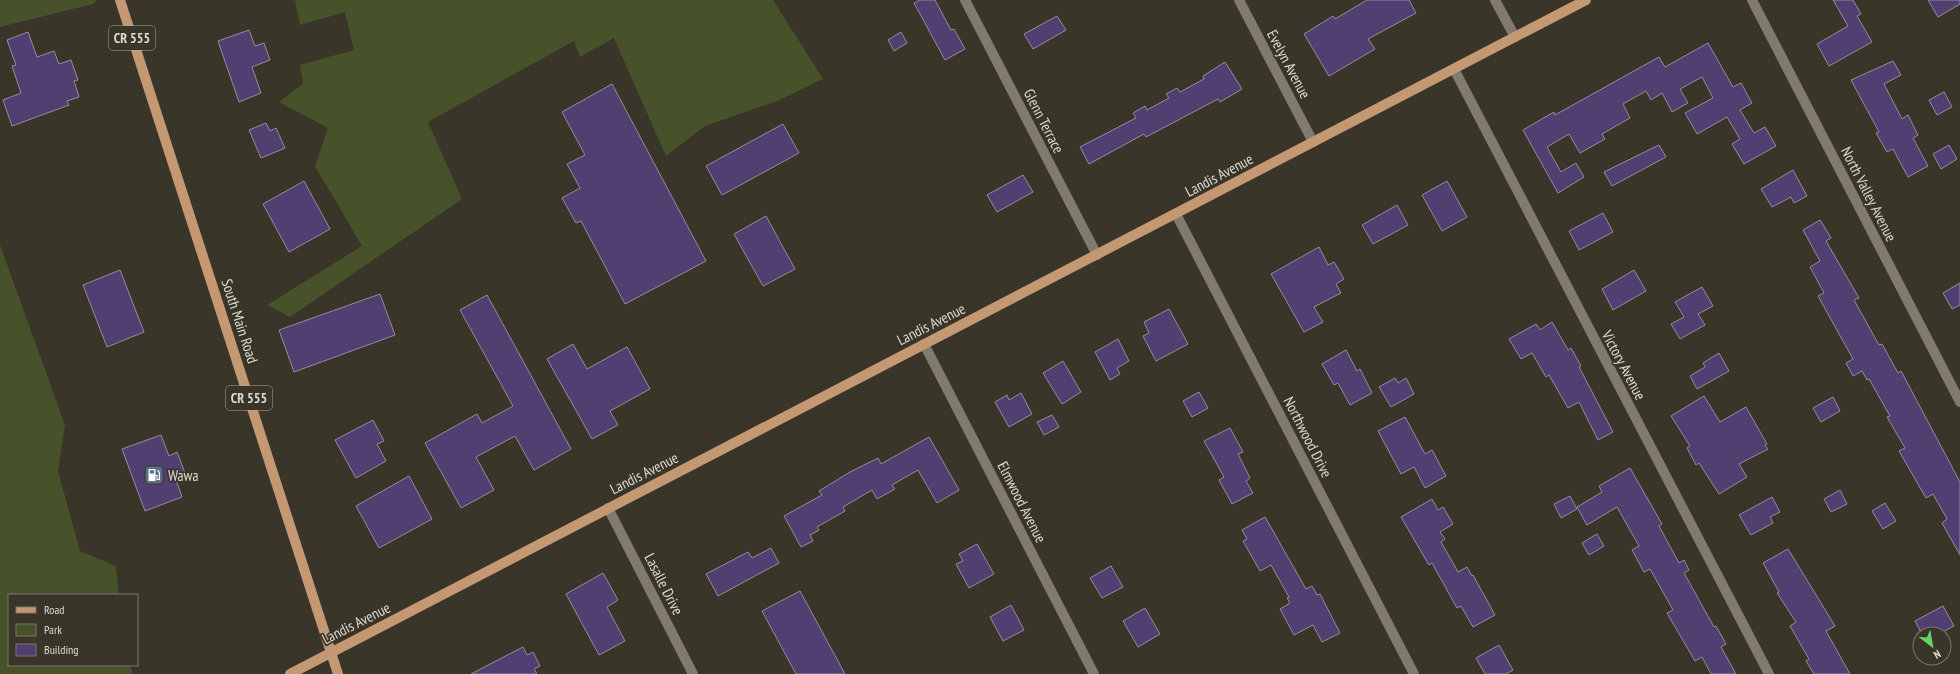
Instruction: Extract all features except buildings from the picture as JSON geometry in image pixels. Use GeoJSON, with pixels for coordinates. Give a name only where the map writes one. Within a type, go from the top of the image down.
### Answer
{"type":"FeatureCollection","features":[{"type":"Feature","properties":{"kind":"main road","name":"South Main Road"},"geometry":{"type":"LineString","coordinates":[[120,0],[338,674]]}},
{"type":"Feature","properties":{"kind":"main road","name":"Landis Avenue"},"geometry":{"type":"LineString","coordinates":[[290,674],[1586,0]]}},
{"type":"Feature","properties":{"kind":"street","name":"Glenn Terrace"},"geometry":{"type":"LineString","coordinates":[[965,0],[1097,255]]}},
{"type":"Feature","properties":{"kind":"street","name":"Evelyn Avenue"},"geometry":{"type":"LineString","coordinates":[[1239,0],[1313,142]]}},
{"type":"Feature","properties":{"kind":"street"},"geometry":{"type":"LineString","coordinates":[[1495,0],[1515,37]]}},
{"type":"Feature","properties":{"kind":"street","name":"North Valley Avenue"},"geometry":{"type":"LineString","coordinates":[[1752,0],[1960,402]]}},
{"type":"Feature","properties":{"kind":"street","name":"Victory Avenue"},"geometry":{"type":"LineString","coordinates":[[1454,69],[1770,674]]}},
{"type":"Feature","properties":{"kind":"street","name":"Northwood Drive"},"geometry":{"type":"LineString","coordinates":[[1176,214],[1414,674]]}},
{"type":"Feature","properties":{"kind":"street","name":"Elmwood Avenue"},"geometry":{"type":"LineString","coordinates":[[924,344],[1094,674]]}},
{"type":"Feature","properties":{"kind":"street","name":"Lasalle Drive"},"geometry":{"type":"LineString","coordinates":[[608,508],[693,674]]}},
{"type":"Feature","properties":{"kind":"green space"},"geometry":{"type":"Polygon","coordinates":[[[0,0],[97,0],[93,4],[0,27],[0,0]]]}},
{"type":"Feature","properties":{"kind":"green space"},"geometry":{"type":"Polygon","coordinates":[[[295,0],[773,0],[823,79],[777,101],[705,126],[666,156],[614,38],[580,57],[574,41],[428,122],[462,199],[290,317],[267,305],[362,246],[315,166],[328,128],[279,102],[303,84],[300,65],[354,50],[345,12],[300,25],[295,0]]]}},
{"type":"Feature","properties":{"kind":"green space"},"geometry":{"type":"Polygon","coordinates":[[[0,245],[65,425],[58,471],[80,551],[116,566],[119,594],[8,594],[8,666],[130,666],[133,674],[0,674],[0,245]]]}},
{"type":"Feature","properties":{"kind":"place","name":"Wawa"},"geometry":{"type":"Point","coordinates":[154,475]}}]}
